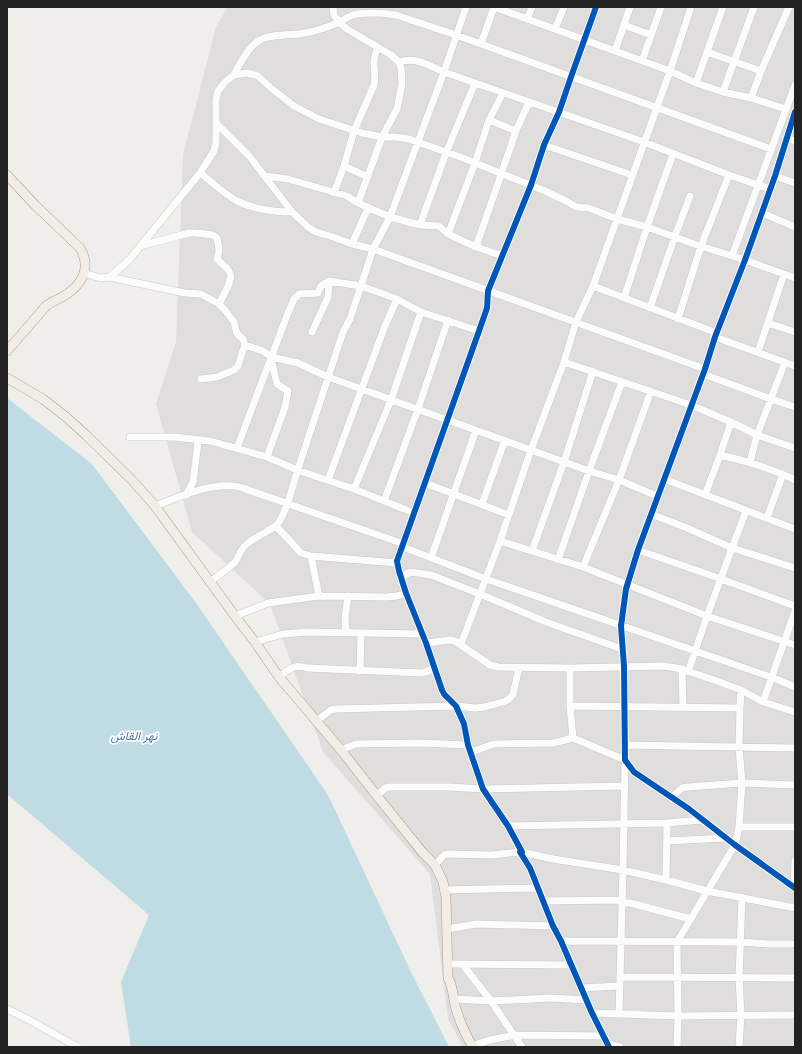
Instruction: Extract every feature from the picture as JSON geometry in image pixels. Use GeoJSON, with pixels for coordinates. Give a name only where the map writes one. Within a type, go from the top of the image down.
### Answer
{"type":"FeatureCollection","features":[{"type":"Feature","properties":{"kind":"main road"},"geometry":{"type":"LineString","coordinates":[[7,175],[34,205],[80,248],[84,260],[84,273],[78,286],[46,306],[7,351]]}},
{"type":"Feature","properties":{"kind":"main road"},"geometry":{"type":"LineString","coordinates":[[7,378],[43,399],[71,421],[131,479],[155,506],[279,676],[341,750],[423,853],[435,865],[440,875],[446,905],[448,978],[452,984],[454,999],[464,1030],[472,1046]]}},
{"type":"Feature","properties":{"kind":"street"},"geometry":{"type":"LineString","coordinates":[[333,7],[334,15],[339,22],[347,29],[391,55],[399,62],[401,68],[402,84],[397,109],[382,137],[358,203]]}},
{"type":"Feature","properties":{"kind":"street"},"geometry":{"type":"LineString","coordinates":[[211,581],[238,559],[239,552],[248,543],[279,523],[287,504],[342,332],[350,319],[373,249],[390,217],[444,72],[466,7]]}},
{"type":"Feature","properties":{"kind":"street"},"geometry":{"type":"LineString","coordinates":[[481,44],[494,7],[642,60],[696,83],[786,109]]}},
{"type":"Feature","properties":{"kind":"street"},"geometry":{"type":"LineString","coordinates":[[527,19],[532,7]]}},
{"type":"Feature","properties":{"kind":"street"},"geometry":{"type":"LineString","coordinates":[[555,29],[564,7]]}},
{"type":"Feature","properties":{"kind":"street"},"geometry":{"type":"LineString","coordinates":[[596,7],[559,112],[544,145],[531,185],[488,291],[487,308],[480,331],[397,563],[406,593],[444,694],[456,706],[464,724],[469,749],[484,789],[508,826],[530,868],[553,926],[608,1045],[620,1047]]}},
{"type":"Feature","properties":{"kind":"street"},"geometry":{"type":"LineString","coordinates":[[615,51],[630,7]]}},
{"type":"Feature","properties":{"kind":"street"},"geometry":{"type":"LineString","coordinates":[[642,60],[661,7]]}},
{"type":"Feature","properties":{"kind":"street"},"geometry":{"type":"LineString","coordinates":[[461,644],[500,541],[531,450],[564,362],[576,322],[593,286],[670,71],[691,7]]}},
{"type":"Feature","properties":{"kind":"street"},"geometry":{"type":"LineString","coordinates":[[696,83],[724,7]]}},
{"type":"Feature","properties":{"kind":"street"},"geometry":{"type":"LineString","coordinates":[[723,92],[754,7]]}},
{"type":"Feature","properties":{"kind":"street"},"geometry":{"type":"LineString","coordinates":[[751,98],[761,71],[790,8]]}},
{"type":"Feature","properties":{"kind":"street"},"geometry":{"type":"LineString","coordinates":[[84,273],[100,278],[114,274],[129,260],[200,173],[214,151],[216,142],[216,99],[218,91],[225,82],[234,75],[247,54],[258,41],[270,36],[317,30],[369,10],[396,15],[456,35],[771,149]]}},
{"type":"Feature","properties":{"kind":"street"},"geometry":{"type":"LineString","coordinates":[[624,25],[651,35]]}},
{"type":"Feature","properties":{"kind":"street"},"geometry":{"type":"LineString","coordinates":[[334,192],[344,166],[354,131],[374,85],[374,58],[378,48]]}},
{"type":"Feature","properties":{"kind":"street"},"geometry":{"type":"LineString","coordinates":[[707,52],[761,71]]}},
{"type":"Feature","properties":{"kind":"street"},"geometry":{"type":"LineString","coordinates":[[399,62],[414,60],[444,72],[644,142],[729,175],[770,189]]}},
{"type":"Feature","properties":{"kind":"street"},"geometry":{"type":"LineString","coordinates":[[234,75],[247,73],[258,76],[294,106],[319,119],[366,134],[409,139],[418,142],[531,185],[557,196],[576,207],[589,208],[617,219],[675,236],[795,278]]}},
{"type":"Feature","properties":{"kind":"street"},"geometry":{"type":"LineString","coordinates":[[420,225],[446,153],[475,83]]}},
{"type":"Feature","properties":{"kind":"street"},"geometry":{"type":"LineString","coordinates":[[732,256],[795,85]]}},
{"type":"Feature","properties":{"kind":"street"},"geometry":{"type":"LineString","coordinates":[[448,234],[475,163],[489,120],[503,93]]}},
{"type":"Feature","properties":{"kind":"street"},"geometry":{"type":"LineString","coordinates":[[476,247],[516,131],[530,102]]}},
{"type":"Feature","properties":{"kind":"street"},"geometry":{"type":"LineString","coordinates":[[619,1014],[625,786],[624,666],[621,626],[627,585],[657,496],[762,213],[795,112]]}},
{"type":"Feature","properties":{"kind":"street"},"geometry":{"type":"LineString","coordinates":[[489,120],[516,131]]}},
{"type":"Feature","properties":{"kind":"street"},"geometry":{"type":"LineString","coordinates":[[216,123],[250,157],[292,212],[308,227],[316,232],[352,244],[373,249],[576,322],[771,399],[795,407]]}},
{"type":"Feature","properties":{"kind":"street"},"geometry":{"type":"LineString","coordinates":[[787,138],[795,141]]}},
{"type":"Feature","properties":{"kind":"street"},"geometry":{"type":"LineString","coordinates":[[544,145],[632,175]]}},
{"type":"Feature","properties":{"kind":"street"},"geometry":{"type":"LineString","coordinates":[[624,298],[673,154]]}},
{"type":"Feature","properties":{"kind":"street"},"geometry":{"type":"LineString","coordinates":[[344,166],[368,177]]}},
{"type":"Feature","properties":{"kind":"street"},"geometry":{"type":"LineString","coordinates":[[200,173],[232,198],[244,204],[273,211],[292,212]]}},
{"type":"Feature","properties":{"kind":"street"},"geometry":{"type":"LineString","coordinates":[[678,318],[701,246],[729,175]]}},
{"type":"Feature","properties":{"kind":"street"},"geometry":{"type":"LineString","coordinates":[[265,176],[288,179],[347,196],[368,208],[390,217],[420,225],[438,226],[448,234],[476,247],[503,256]]}},
{"type":"Feature","properties":{"kind":"street"},"geometry":{"type":"LineString","coordinates":[[775,176],[795,183]]}},
{"type":"Feature","properties":{"kind":"street"},"geometry":{"type":"LineString","coordinates":[[650,308],[690,196]]}},
{"type":"Feature","properties":{"kind":"street"},"geometry":{"type":"LineString","coordinates":[[352,244],[368,208]]}},
{"type":"Feature","properties":{"kind":"street"},"geometry":{"type":"LineString","coordinates":[[762,213],[795,227]]}},
{"type":"Feature","properties":{"kind":"street"},"geometry":{"type":"LineString","coordinates":[[140,246],[189,233],[215,236],[217,238],[219,251],[218,259],[220,264],[227,268],[231,273],[232,279],[219,304]]}},
{"type":"Feature","properties":{"kind":"street"},"geometry":{"type":"LineString","coordinates":[[758,352],[784,274]]}},
{"type":"Feature","properties":{"kind":"street"},"geometry":{"type":"LineString","coordinates":[[109,276],[185,293],[200,294],[219,304],[225,310],[234,322],[237,334],[243,339],[245,345],[238,366],[234,370],[216,377],[201,379]]}},
{"type":"Feature","properties":{"kind":"street"},"geometry":{"type":"LineString","coordinates":[[312,332],[328,297],[329,281]]}},
{"type":"Feature","properties":{"kind":"street"},"geometry":{"type":"LineString","coordinates":[[238,448],[288,313],[296,296],[299,294],[318,293],[322,286],[329,281],[361,286],[397,299],[421,312],[480,331]]}},
{"type":"Feature","properties":{"kind":"street"},"geometry":{"type":"LineString","coordinates":[[593,286],[678,318],[716,335],[795,366]]}},
{"type":"Feature","properties":{"kind":"street"},"geometry":{"type":"LineString","coordinates":[[328,480],[385,326],[397,299]]}},
{"type":"Feature","properties":{"kind":"street"},"geometry":{"type":"LineString","coordinates":[[354,489],[391,400],[421,312]]}},
{"type":"Feature","properties":{"kind":"street"},"geometry":{"type":"LineString","coordinates":[[384,501],[418,410],[448,320]]}},
{"type":"Feature","properties":{"kind":"street"},"geometry":{"type":"LineString","coordinates":[[768,323],[795,332]]}},
{"type":"Feature","properties":{"kind":"street"},"geometry":{"type":"LineString","coordinates":[[245,345],[271,357],[298,363],[328,377],[589,471],[619,480],[657,496]]}},
{"type":"Feature","properties":{"kind":"street"},"geometry":{"type":"LineString","coordinates":[[267,457],[285,406],[288,391],[277,384],[271,357]]}},
{"type":"Feature","properties":{"kind":"street"},"geometry":{"type":"LineString","coordinates":[[564,362],[691,405],[757,435],[795,448]]}},
{"type":"Feature","properties":{"kind":"street"},"geometry":{"type":"LineString","coordinates":[[750,462],[757,435],[784,362]]}},
{"type":"Feature","properties":{"kind":"street"},"geometry":{"type":"LineString","coordinates":[[532,551],[564,462],[593,372]]}},
{"type":"Feature","properties":{"kind":"street"},"geometry":{"type":"LineString","coordinates":[[558,560],[622,382]]}},
{"type":"Feature","properties":{"kind":"street"},"geometry":{"type":"LineString","coordinates":[[583,567],[619,480],[651,392]]}},
{"type":"Feature","properties":{"kind":"street"},"geometry":{"type":"LineString","coordinates":[[705,495],[731,422]]}},
{"type":"Feature","properties":{"kind":"street"},"geometry":{"type":"LineString","coordinates":[[431,558],[476,430]]}},
{"type":"Feature","properties":{"kind":"street"},"geometry":{"type":"LineString","coordinates":[[130,437],[174,437],[210,441],[238,448],[354,489],[414,513]]}},
{"type":"Feature","properties":{"kind":"street"},"geometry":{"type":"LineString","coordinates":[[185,495],[193,482],[198,442],[201,440]]}},
{"type":"Feature","properties":{"kind":"street"},"geometry":{"type":"LineString","coordinates":[[482,504],[506,440]]}},
{"type":"Feature","properties":{"kind":"street"},"geometry":{"type":"LineString","coordinates":[[720,455],[750,462],[795,480]]}},
{"type":"Feature","properties":{"kind":"street"},"geometry":{"type":"LineString","coordinates":[[767,518],[783,474]]}},
{"type":"Feature","properties":{"kind":"street"},"geometry":{"type":"LineString","coordinates":[[664,479],[795,529]]}},
{"type":"Feature","properties":{"kind":"street"},"geometry":{"type":"LineString","coordinates":[[425,483],[509,515]]}},
{"type":"Feature","properties":{"kind":"street"},"geometry":{"type":"LineString","coordinates":[[155,506],[191,492],[222,486],[234,486],[403,546],[486,579],[771,677],[795,687]]}},
{"type":"Feature","properties":{"kind":"street"},"geometry":{"type":"LineString","coordinates":[[683,707],[685,670],[694,651],[746,511]]}},
{"type":"Feature","properties":{"kind":"street"},"geometry":{"type":"LineString","coordinates":[[651,514],[732,548],[795,568]]}},
{"type":"Feature","properties":{"kind":"street"},"geometry":{"type":"LineString","coordinates":[[276,526],[301,553],[311,556],[397,563]]}},
{"type":"Feature","properties":{"kind":"street"},"geometry":{"type":"LineString","coordinates":[[500,541],[583,567],[707,616],[795,645]]}},
{"type":"Feature","properties":{"kind":"street"},"geometry":{"type":"LineString","coordinates":[[638,550],[795,606]]}},
{"type":"Feature","properties":{"kind":"street"},"geometry":{"type":"LineString","coordinates":[[311,556],[319,596]]}},
{"type":"Feature","properties":{"kind":"street"},"geometry":{"type":"LineString","coordinates":[[401,577],[411,572],[431,576],[480,594],[546,622],[622,649]]}},
{"type":"Feature","properties":{"kind":"street"},"geometry":{"type":"LineString","coordinates":[[235,616],[268,603],[319,596],[387,597],[406,593]]}},
{"type":"Feature","properties":{"kind":"street"},"geometry":{"type":"LineString","coordinates":[[346,633],[345,618],[348,596]]}},
{"type":"Feature","properties":{"kind":"street"},"geometry":{"type":"LineString","coordinates":[[763,702],[795,611]]}},
{"type":"Feature","properties":{"kind":"street"},"geometry":{"type":"LineString","coordinates":[[255,642],[283,634],[307,632],[422,634]]}},
{"type":"Feature","properties":{"kind":"street"},"geometry":{"type":"LineString","coordinates":[[360,671],[361,633]]}},
{"type":"Feature","properties":{"kind":"street"},"geometry":{"type":"LineString","coordinates":[[426,643],[450,640],[455,641],[494,667],[570,668],[664,666],[685,670],[741,690],[763,702],[795,712]]}},
{"type":"Feature","properties":{"kind":"street"},"geometry":{"type":"LineString","coordinates":[[279,676],[291,667],[300,666],[308,668],[421,673],[434,668]]}},
{"type":"Feature","properties":{"kind":"street"},"geometry":{"type":"LineString","coordinates":[[316,721],[331,710],[336,709],[456,706],[479,708],[509,699],[513,694],[519,668]]}},
{"type":"Feature","properties":{"kind":"street"},"geometry":{"type":"LineString","coordinates":[[570,668],[570,706],[573,738]]}},
{"type":"Feature","properties":{"kind":"street"},"geometry":{"type":"LineString","coordinates":[[677,1047],[677,942],[735,845],[739,827],[742,783],[739,747],[741,690]]}},
{"type":"Feature","properties":{"kind":"street"},"geometry":{"type":"LineString","coordinates":[[570,706],[740,708]]}},
{"type":"Feature","properties":{"kind":"street"},"geometry":{"type":"LineString","coordinates":[[341,750],[356,744],[421,743],[469,749],[494,744],[553,743],[573,738],[625,760],[634,772],[672,797],[794,888]]}},
{"type":"Feature","properties":{"kind":"street"},"geometry":{"type":"LineString","coordinates":[[624,746],[795,748]]}},
{"type":"Feature","properties":{"kind":"street"},"geometry":{"type":"LineString","coordinates":[[672,797],[682,788],[686,787],[742,783],[795,785]]}},
{"type":"Feature","properties":{"kind":"street"},"geometry":{"type":"LineString","coordinates":[[377,796],[385,788],[390,787],[448,787],[484,789],[625,786]]}},
{"type":"Feature","properties":{"kind":"street"},"geometry":{"type":"LineString","coordinates":[[508,826],[667,823],[703,820]]}},
{"type":"Feature","properties":{"kind":"street"},"geometry":{"type":"LineString","coordinates":[[666,880],[667,823]]}},
{"type":"Feature","properties":{"kind":"street"},"geometry":{"type":"LineString","coordinates":[[739,827],[795,827]]}},
{"type":"Feature","properties":{"kind":"street"},"geometry":{"type":"LineString","coordinates":[[667,841],[726,838]]}},
{"type":"Feature","properties":{"kind":"street"},"geometry":{"type":"LineString","coordinates":[[435,865],[444,855],[447,854],[492,855],[521,852],[553,859],[623,870],[707,891],[795,908]]}},
{"type":"Feature","properties":{"kind":"street"},"geometry":{"type":"LineString","coordinates":[[794,888],[795,861]]}},
{"type":"Feature","properties":{"kind":"street"},"geometry":{"type":"LineString","coordinates":[[444,890],[537,888]]}},
{"type":"Feature","properties":{"kind":"street"},"geometry":{"type":"LineString","coordinates":[[739,1047],[741,1015],[739,978],[742,897]]}},
{"type":"Feature","properties":{"kind":"street"},"geometry":{"type":"LineString","coordinates":[[544,901],[612,899],[619,900],[622,903],[630,903],[691,918]]}},
{"type":"Feature","properties":{"kind":"street"},"geometry":{"type":"LineString","coordinates":[[447,929],[476,924],[553,926]]}},
{"type":"Feature","properties":{"kind":"street"},"geometry":{"type":"LineString","coordinates":[[561,941],[740,942],[795,944]]}},
{"type":"Feature","properties":{"kind":"street"},"geometry":{"type":"LineString","coordinates":[[448,964],[571,965]]}},
{"type":"Feature","properties":{"kind":"street"},"geometry":{"type":"LineString","coordinates":[[463,964],[491,1001],[522,1047]]}},
{"type":"Feature","properties":{"kind":"street"},"geometry":{"type":"LineString","coordinates":[[620,977],[795,978]]}},
{"type":"Feature","properties":{"kind":"street"},"geometry":{"type":"LineString","coordinates":[[582,988],[619,986]]}},
{"type":"Feature","properties":{"kind":"street"},"geometry":{"type":"LineString","coordinates":[[454,999],[491,1001],[551,998],[586,1000]]}},
{"type":"Feature","properties":{"kind":"street"},"geometry":{"type":"LineString","coordinates":[[7,1009],[78,1047]]}},
{"type":"Feature","properties":{"kind":"street"},"geometry":{"type":"LineString","coordinates":[[592,1013],[678,1016],[795,1015]]}},
{"type":"Feature","properties":{"kind":"street"},"geometry":{"type":"LineString","coordinates":[[472,1046],[490,1040],[514,1035],[604,1036]]}},
{"type":"Feature","properties":{"kind":"street"},"geometry":{"type":"LineString","coordinates":[[61,1047],[66,1041]]}},
{"type":"Feature","properties":{"kind":"shaded area"},"geometry":{"type":"Polygon","coordinates":[[[228,7],[795,7],[795,1047],[463,1047],[448,1019],[430,874],[323,752],[270,604],[192,532],[156,404],[176,342],[183,155],[216,27],[228,7]]]}},
{"type":"Feature","properties":{"kind":"water","name":"نهر القاش"},"geometry":{"type":"Polygon","coordinates":[[[7,398],[92,464],[196,603],[328,795],[411,972],[449,1047],[131,1047],[121,982],[149,915],[7,794],[7,398]]]}},
{"type":"Feature","properties":{"kind":"cycle path"},"geometry":{"type":"LineString","coordinates":[[596,7],[559,112],[544,145],[531,185],[488,291],[487,308],[397,561],[406,593],[426,643],[442,690],[456,706],[464,724],[468,745],[483,789],[508,826],[522,852],[520,852],[530,868],[553,926],[609,1047]]}},
{"type":"Feature","properties":{"kind":"cycle path"},"geometry":{"type":"LineString","coordinates":[[795,112],[775,176],[745,260],[715,337],[705,369],[638,550],[626,589],[621,626],[624,666],[625,760],[634,772],[689,809],[735,845],[795,888]]}}]}
